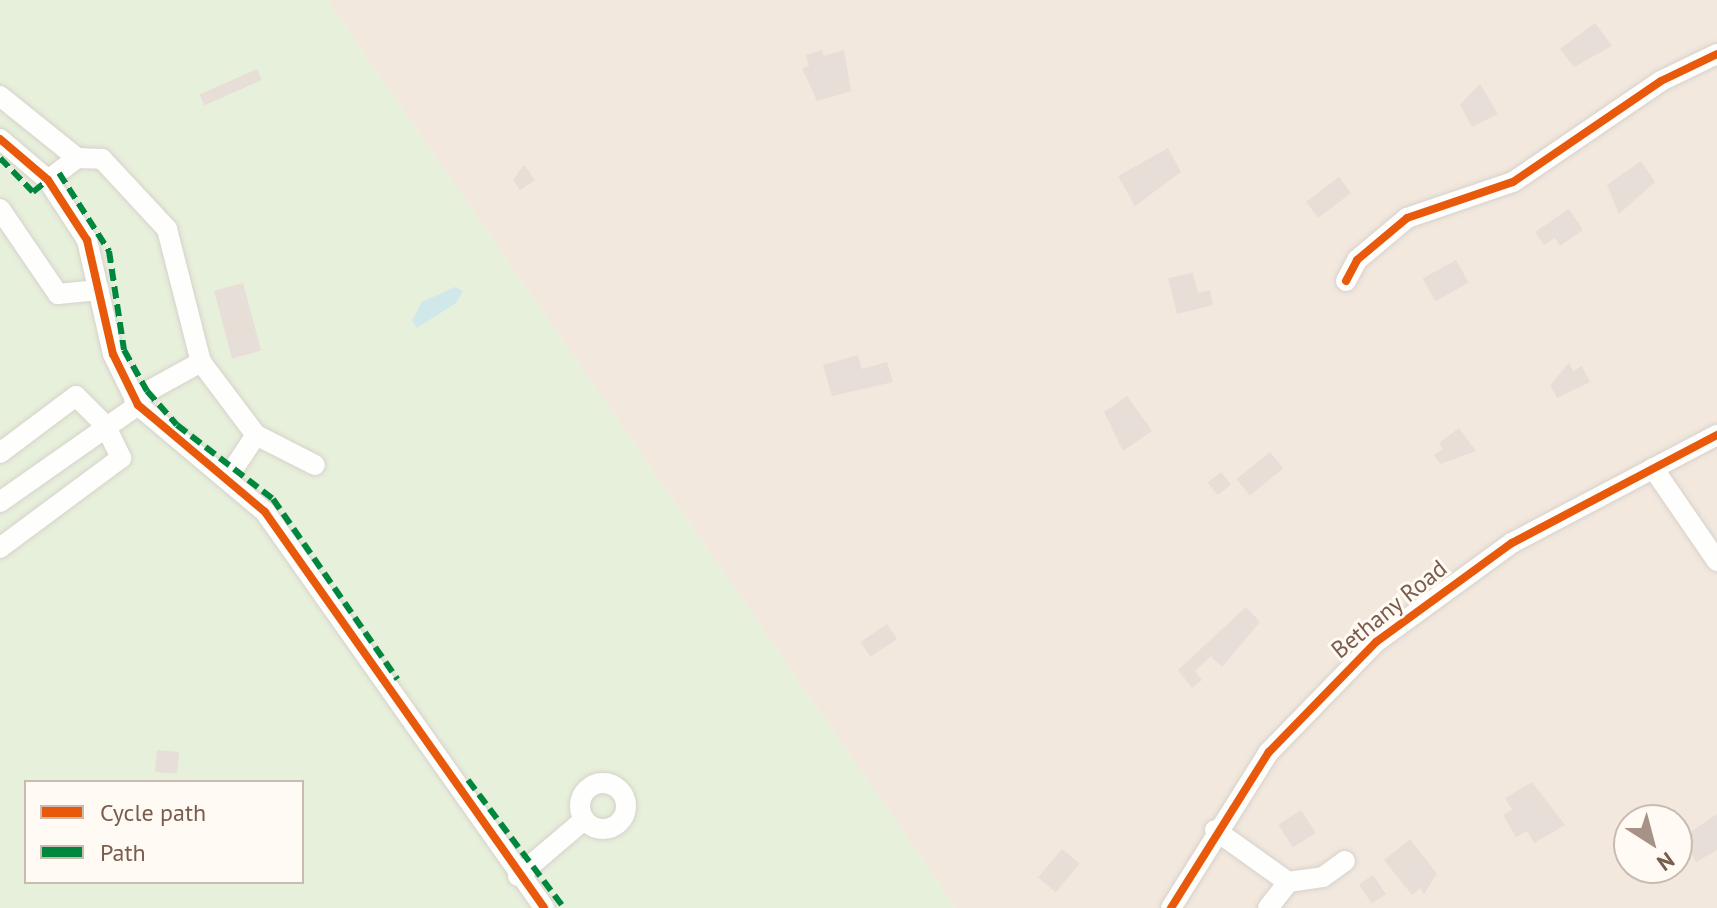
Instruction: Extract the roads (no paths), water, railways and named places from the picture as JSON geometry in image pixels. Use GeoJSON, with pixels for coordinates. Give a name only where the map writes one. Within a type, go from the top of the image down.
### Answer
{"type":"FeatureCollection","features":[{"type":"Feature","properties":{"kind":"street"},"geometry":{"type":"LineString","coordinates":[[1346,281],[1357,260],[1407,218],[1513,182],[1661,81],[1717,54]]}},
{"type":"Feature","properties":{"kind":"street"},"geometry":{"type":"LineString","coordinates":[[0,96],[77,158],[102,159],[167,229],[201,362],[256,435],[315,465]]}},
{"type":"Feature","properties":{"kind":"street"},"geometry":{"type":"LineString","coordinates":[[0,139],[48,180],[87,240],[113,354],[136,402],[170,438],[228,477],[284,538],[518,876],[544,908]]}},
{"type":"Feature","properties":{"kind":"street"},"geometry":{"type":"LineString","coordinates":[[48,180],[77,158]]}},
{"type":"Feature","properties":{"kind":"street"},"geometry":{"type":"LineString","coordinates":[[0,209],[58,294],[99,290]]}},
{"type":"Feature","properties":{"kind":"street"},"geometry":{"type":"LineString","coordinates":[[0,502],[136,402],[201,362]]}},
{"type":"Feature","properties":{"kind":"street"},"geometry":{"type":"LineString","coordinates":[[0,453],[76,396],[105,425],[121,458],[0,548]]}},
{"type":"Feature","properties":{"kind":"street"},"geometry":{"type":"LineString","coordinates":[[228,477],[256,435]]}},
{"type":"Feature","properties":{"kind":"street","name":"Bethany Road"},"geometry":{"type":"LineString","coordinates":[[1171,908],[1215,830],[1302,714],[1416,608],[1512,543],[1717,435]]}},
{"type":"Feature","properties":{"kind":"street"},"geometry":{"type":"LineString","coordinates":[[1653,468],[1717,561]]}},
{"type":"Feature","properties":{"kind":"street"},"geometry":{"type":"LineString","coordinates":[[518,876],[584,820]]}},
{"type":"Feature","properties":{"kind":"street"},"geometry":{"type":"LineString","coordinates":[[1215,830],[1288,882],[1323,877],[1345,861]]}},
{"type":"Feature","properties":{"kind":"street"},"geometry":{"type":"LineString","coordinates":[[1268,908],[1288,882]]}},
{"type":"Feature","properties":{"kind":"water"},"geometry":{"type":"Polygon","coordinates":[[[455,287],[463,291],[456,303],[417,328],[412,320],[422,302],[455,287]]]}}]}
